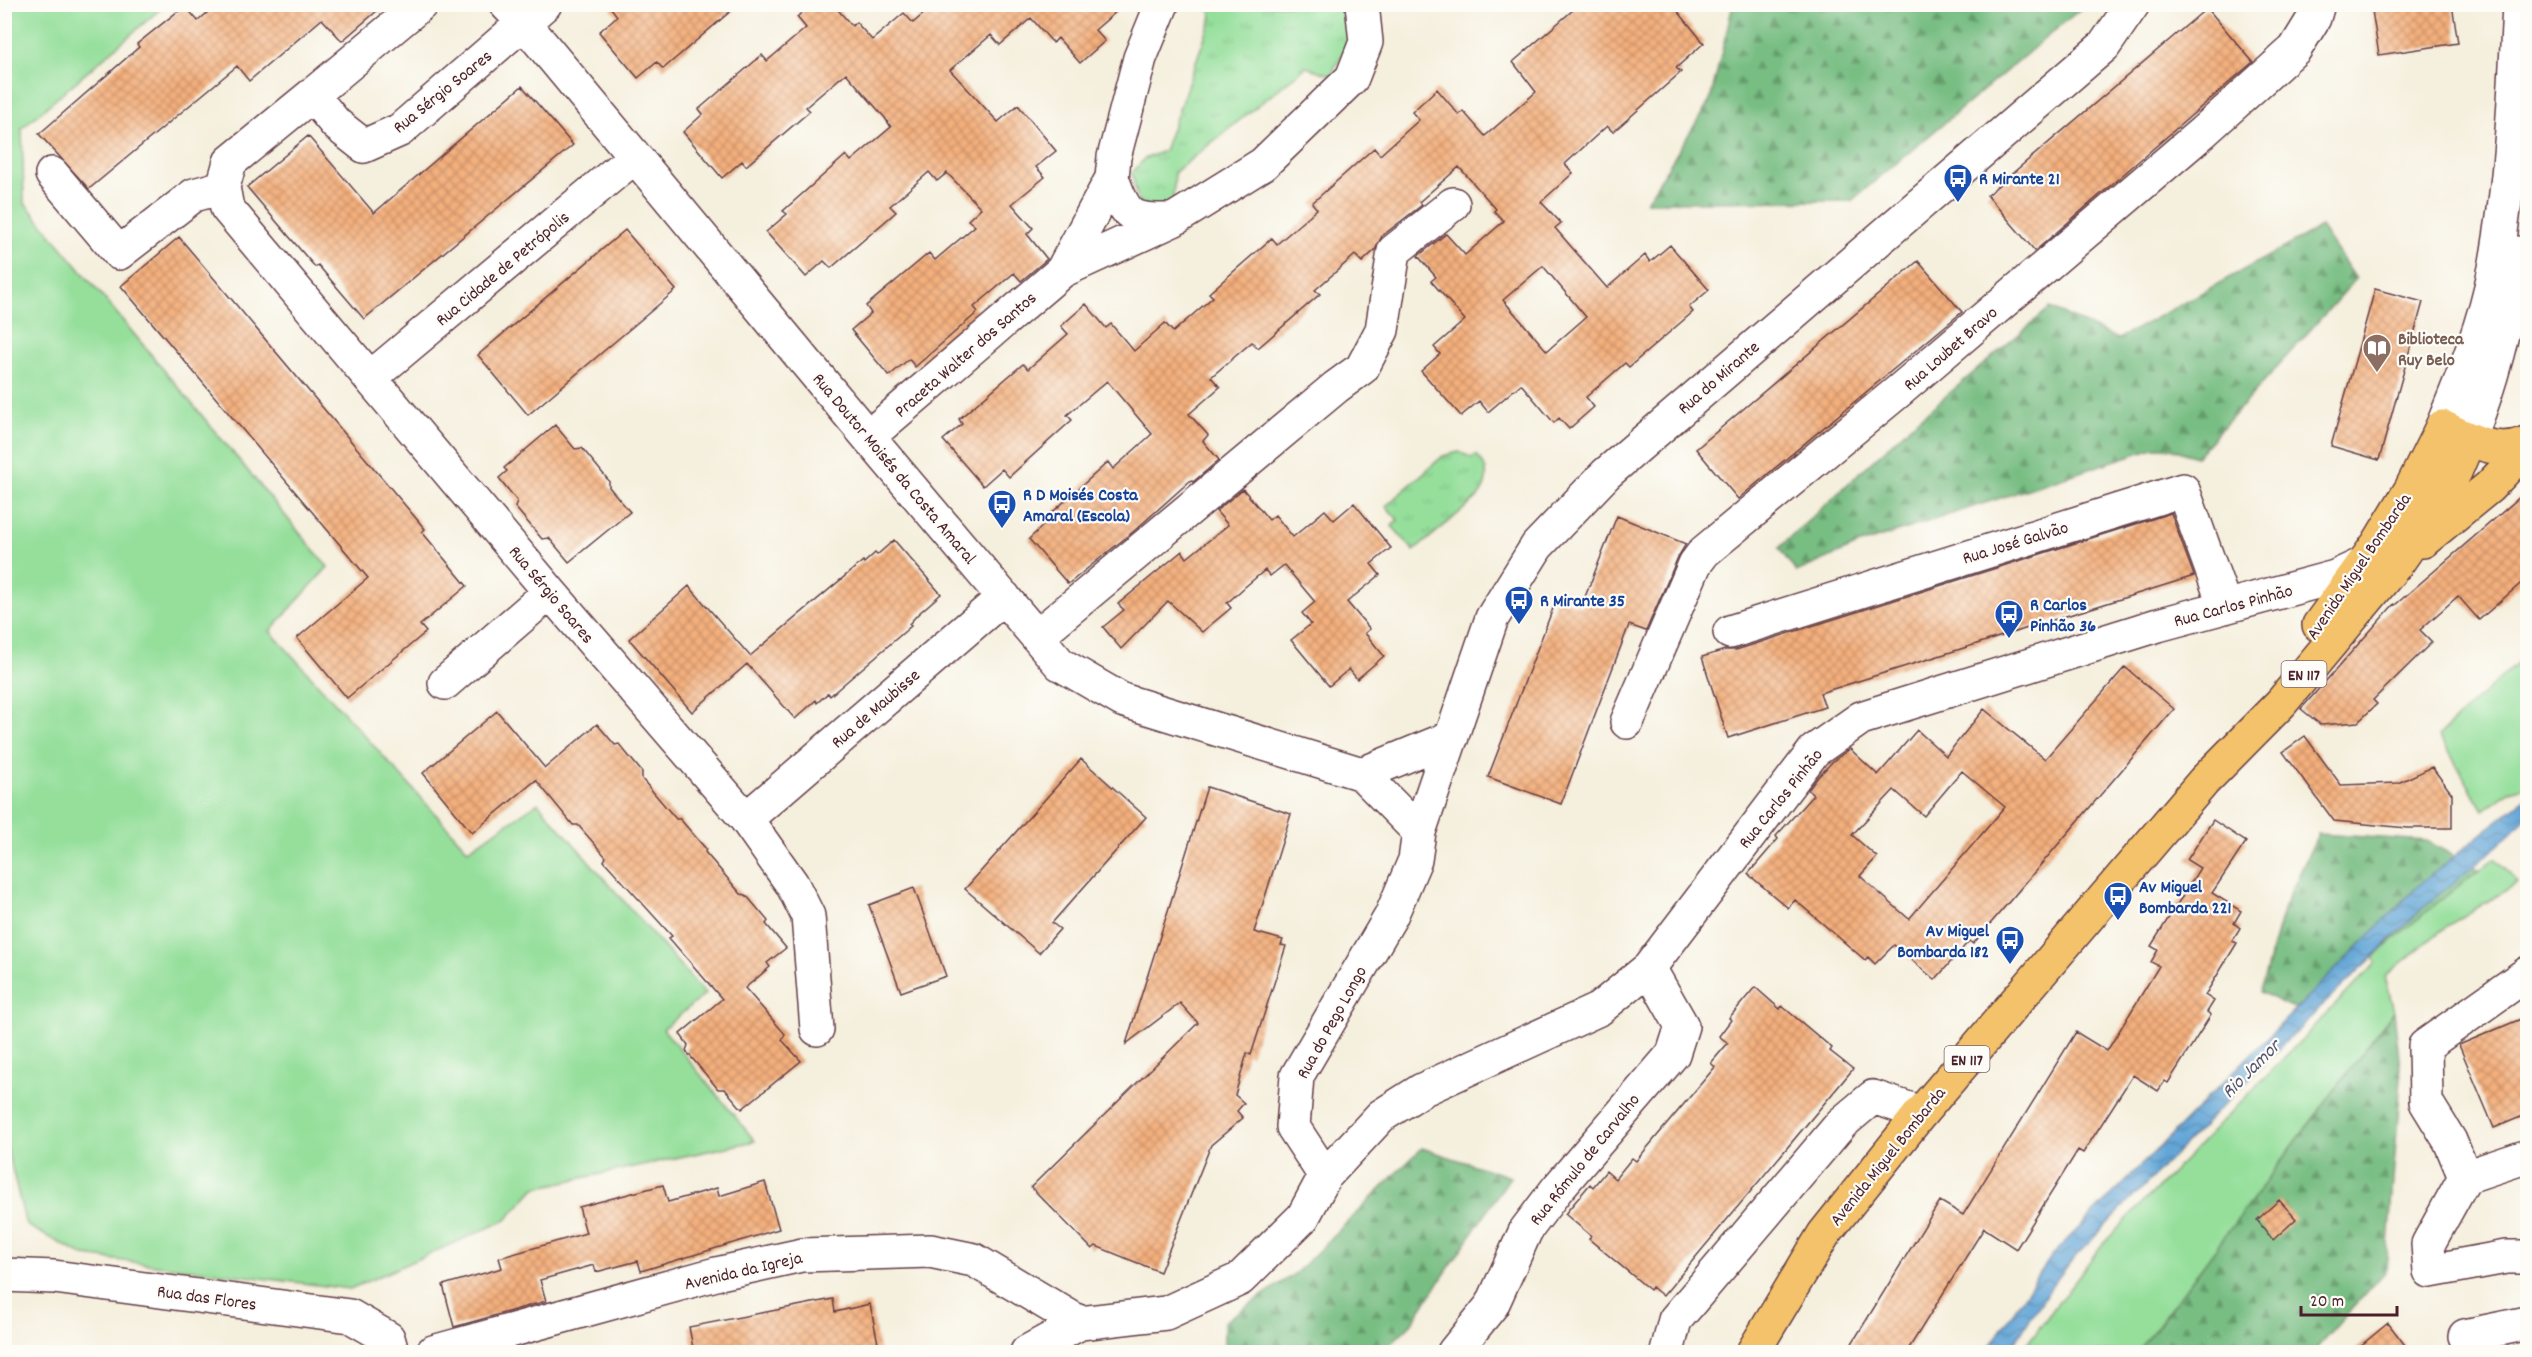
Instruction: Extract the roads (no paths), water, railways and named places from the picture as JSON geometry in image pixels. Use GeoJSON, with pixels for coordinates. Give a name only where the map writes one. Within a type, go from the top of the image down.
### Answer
{"type":"FeatureCollection","features":[{"type":"Feature","properties":{"kind":"main road","name":"Avenida Miguel Bombarda"},"geometry":{"type":"LineString","coordinates":[[2455,433],[2502,449],[2528,444]]}},
{"type":"Feature","properties":{"kind":"main road","name":"Avenida Miguel Bombarda"},"geometry":{"type":"LineString","coordinates":[[1753,1353],[1824,1234],[1921,1113],[2204,781],[2281,703],[2398,562],[2423,526],[2455,472],[2455,433]]}},
{"type":"Feature","properties":{"kind":"main road","name":"Avenida Miguel Bombarda"},"geometry":{"type":"LineString","coordinates":[[2204,781],[2363,564],[2410,489],[2455,433]]}},
{"type":"Feature","properties":{"kind":"main road","name":"Avenida Miguel Bombarda"},"geometry":{"type":"LineString","coordinates":[[2398,562],[2489,487],[2528,444]]}},
{"type":"Feature","properties":{"kind":"street"},"geometry":{"type":"LineString","coordinates":[[52,174],[119,253],[194,195],[223,187],[230,162],[421,4]]}},
{"type":"Feature","properties":{"kind":"street","name":"Praceta Walter dos Santos"},"geometry":{"type":"LineString","coordinates":[[1062,271],[1112,178],[1114,157],[1140,58],[1162,4]]}},
{"type":"Feature","properties":{"kind":"street","name":"Praceta Walter dos Santos"},"geometry":{"type":"LineString","coordinates":[[868,437],[1062,271],[1173,220],[1263,164],[1352,78],[1366,42],[1362,4]]}},
{"type":"Feature","properties":{"kind":"street","name":"Rua do Mirante"},"geometry":{"type":"LineString","coordinates":[[1419,832],[1492,618],[1537,546],[1606,474],[2104,46],[2133,4]]}},
{"type":"Feature","properties":{"kind":"street","name":"Rua Loubet Bravo"},"geometry":{"type":"LineString","coordinates":[[1627,722],[1695,564],[1704,552],[1900,390],[2203,132],[2295,49],[2314,18],[2318,4]]}},
{"type":"Feature","properties":{"kind":"street"},"geometry":{"type":"LineString","coordinates":[[2519,4],[2528,49]]}},
{"type":"Feature","properties":{"kind":"street"},"geometry":{"type":"LineString","coordinates":[[2455,433],[2495,269],[2507,188],[2519,4]]}},
{"type":"Feature","properties":{"kind":"street","name":"Rua Sérgio Soares"},"geometry":{"type":"LineString","coordinates":[[312,95],[336,124],[364,146],[400,130],[525,10]]}},
{"type":"Feature","properties":{"kind":"street","name":"Rua Doutor Moisés da Costa Amaral"},"geometry":{"type":"LineString","coordinates":[[525,10],[634,157],[1060,664],[1122,700],[1362,774],[1419,832]]}},
{"type":"Feature","properties":{"kind":"street","name":"Rua Cidade de Petrópolis"},"geometry":{"type":"LineString","coordinates":[[370,378],[634,157]]}},
{"type":"Feature","properties":{"kind":"street"},"geometry":{"type":"LineString","coordinates":[[2455,433],[2497,362],[2509,314],[2521,232],[2528,160]]}},
{"type":"Feature","properties":{"kind":"street","name":"Praceta Walter dos Santos"},"geometry":{"type":"LineString","coordinates":[[1112,178],[1121,204],[1142,221],[1173,220]]}},
{"type":"Feature","properties":{"kind":"street","name":"Rua Sérgio Soares"},"geometry":{"type":"LineString","coordinates":[[223,187],[227,208],[550,592],[746,819],[792,884],[808,916],[817,1029]]}},
{"type":"Feature","properties":{"kind":"street"},"geometry":{"type":"LineString","coordinates":[[1037,636],[1299,417],[1362,368],[1382,330],[1394,251],[1454,204]]}},
{"type":"Feature","properties":{"kind":"street","name":"Rua José Galvão"},"geometry":{"type":"LineString","coordinates":[[1730,632],[2182,490],[2225,607]]}},
{"type":"Feature","properties":{"kind":"street","name":"Rua Carlos Pinhão"},"geometry":{"type":"LineString","coordinates":[[1325,1176],[1381,1116],[1422,1090],[1599,1009],[1648,968],[1814,751],[1860,718],[2158,625],[2335,577],[2363,564]]}},
{"type":"Feature","properties":{"kind":"street"},"geometry":{"type":"LineString","coordinates":[[445,683],[550,592]]}},
{"type":"Feature","properties":{"kind":"street","name":"Rua de Maubisse"},"geometry":{"type":"LineString","coordinates":[[746,819],[1004,597]]}},
{"type":"Feature","properties":{"kind":"street"},"geometry":{"type":"LineString","coordinates":[[1362,774],[1452,737]]}},
{"type":"Feature","properties":{"kind":"street","name":"Rua do Pego Longo"},"geometry":{"type":"LineString","coordinates":[[1325,1176],[1293,1127],[1297,1076],[1391,916],[1415,860],[1419,832]]}},
{"type":"Feature","properties":{"kind":"street","name":"Rua Rómulo de Carvalho"},"geometry":{"type":"LineString","coordinates":[[1454,1353],[1492,1305],[1526,1230],[1557,1189],[1673,1053],[1682,1026],[1648,968]]}},
{"type":"Feature","properties":{"kind":"street"},"geometry":{"type":"LineString","coordinates":[[2465,1177],[2450,1141],[2426,1102],[2425,1046],[2528,974]]}},
{"type":"Feature","properties":{"kind":"street"},"geometry":{"type":"LineString","coordinates":[[1667,1353],[1675,1320],[1842,1123],[1873,1097],[1921,1113]]}},
{"type":"Feature","properties":{"kind":"street"},"geometry":{"type":"LineString","coordinates":[[2528,1156],[2465,1177],[2428,1244],[2430,1271],[2506,1257],[2528,1257]]}},
{"type":"Feature","properties":{"kind":"street"},"geometry":{"type":"LineString","coordinates":[[1027,1353],[1080,1323],[1166,1313],[1240,1279],[1304,1216],[1325,1176]]}},
{"type":"Feature","properties":{"kind":"street","name":"Avenida da Igreja"},"geometry":{"type":"LineString","coordinates":[[433,1353],[716,1274],[802,1255],[930,1251],[974,1260],[1080,1323]]}},
{"type":"Feature","properties":{"kind":"street","name":"Rua das Flores"},"geometry":{"type":"LineString","coordinates":[[4,1275],[54,1277],[350,1316],[388,1338],[392,1353]]}},
{"type":"Feature","properties":{"kind":"street"},"geometry":{"type":"LineString","coordinates":[[2465,1336],[2528,1323]]}},
{"type":"Feature","properties":{"kind":"water","name":"Rio Jamor"},"geometry":{"type":"Polygon","coordinates":[[[2527,797],[2527,818],[2483,859],[2427,904],[2274,1053],[2072,1260],[2008,1352],[1986,1352],[2053,1254],[2418,886],[2527,797]]]}},
{"type":"Feature","properties":{"kind":"place","name":"R Mirante 21"},"geometry":{"type":"Point","coordinates":[1958,204]}},
{"type":"Feature","properties":{"kind":"place","name":"Biblioteca Ruy Belo"},"geometry":{"type":"Point","coordinates":[2377,374]}},
{"type":"Feature","properties":{"kind":"place","name":"R D Moisés Costa Amaral (Escola)"},"geometry":{"type":"Point","coordinates":[1002,530]}},
{"type":"Feature","properties":{"kind":"place","name":"R Mirante 35"},"geometry":{"type":"Point","coordinates":[1519,626]}},
{"type":"Feature","properties":{"kind":"place","name":"R Carlos Pinhão 36"},"geometry":{"type":"Point","coordinates":[2009,640]}},
{"type":"Feature","properties":{"kind":"place","name":"Av Miguel Bombarda 221"},"geometry":{"type":"Point","coordinates":[2118,922]}},
{"type":"Feature","properties":{"kind":"place","name":"Av Miguel Bombarda 182"},"geometry":{"type":"Point","coordinates":[2010,966]}}]}
